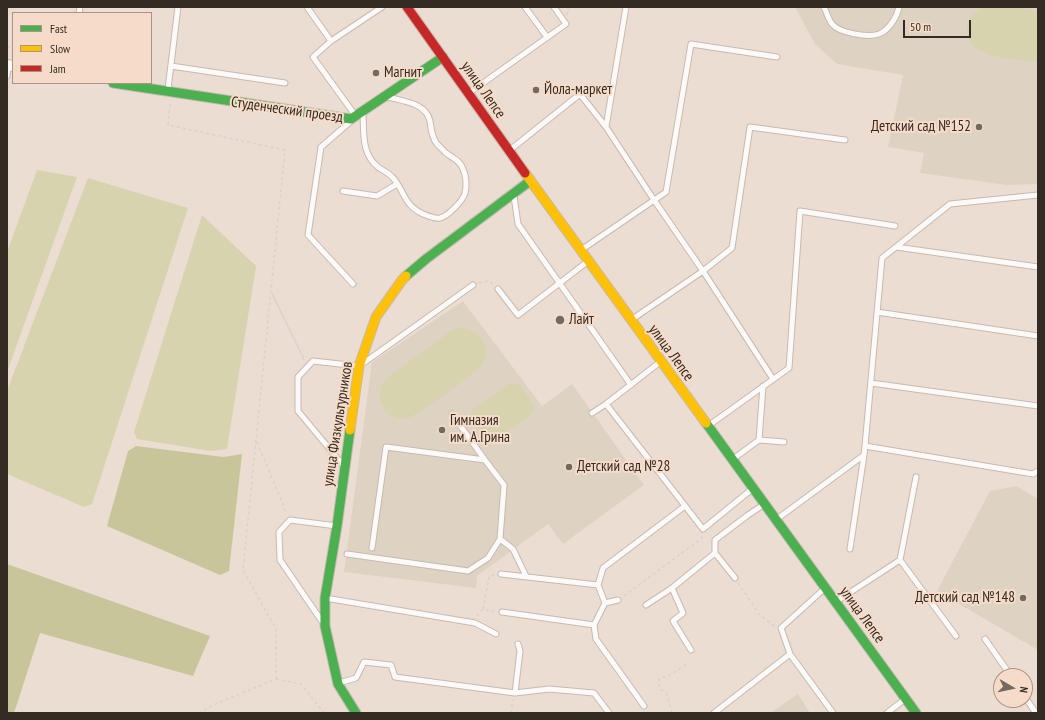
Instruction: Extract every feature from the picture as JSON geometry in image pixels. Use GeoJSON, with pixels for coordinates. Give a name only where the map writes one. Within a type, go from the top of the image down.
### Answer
{"type":"FeatureCollection","features":[{"type":"Feature","properties":{"kind":"street","name":"улица Лепсе"},"geometry":{"type":"LineString","coordinates":[[407,7],[588,262],[916,713]]}},
{"type":"Feature","properties":{"kind":"street","name":"Студенческий проезд"},"geometry":{"type":"LineString","coordinates":[[119,84],[324,119],[351,119],[443,57]]}},
{"type":"Feature","properties":{"kind":"street","name":"улица Физкультурников"},"geometry":{"type":"LineString","coordinates":[[356,713],[338,684],[325,626],[325,598],[337,526],[359,366],[376,317],[402,280],[426,259],[530,181]]}},
{"type":"Feature","properties":{"kind":"lane"},"geometry":{"type":"LineString","coordinates":[[168,92],[178,7]]}},
{"type":"Feature","properties":{"kind":"lane"},"geometry":{"type":"LineString","coordinates":[[307,7],[331,41]]}},
{"type":"Feature","properties":{"kind":"lane"},"geometry":{"type":"LineString","coordinates":[[382,7],[331,41],[313,57],[359,113],[363,140],[367,152],[377,166],[391,176],[405,200],[414,209],[434,218],[442,218],[457,206],[465,193],[466,182],[463,169],[459,161],[445,152],[435,141],[429,119],[424,110],[413,104],[385,96]]}},
{"type":"Feature","properties":{"kind":"lane"},"geometry":{"type":"LineString","coordinates":[[525,7],[547,37]]}},
{"type":"Feature","properties":{"kind":"lane"},"geometry":{"type":"LineString","coordinates":[[469,93],[566,24],[554,7]]}},
{"type":"Feature","properties":{"kind":"lane"},"geometry":{"type":"LineString","coordinates":[[606,127],[626,7]]}},
{"type":"Feature","properties":{"kind":"lane"},"geometry":{"type":"LineString","coordinates":[[824,7],[833,25],[840,30],[869,36],[879,34],[889,27],[898,13],[899,7]]}},
{"type":"Feature","properties":{"kind":"lane"},"geometry":{"type":"LineString","coordinates":[[580,250],[666,192],[691,44],[777,57]]}},
{"type":"Feature","properties":{"kind":"lane"},"geometry":{"type":"LineString","coordinates":[[171,66],[285,83]]}},
{"type":"Feature","properties":{"kind":"lane"},"geometry":{"type":"LineString","coordinates":[[508,151],[580,94],[606,127],[703,271],[773,379]]}},
{"type":"Feature","properties":{"kind":"lane"},"geometry":{"type":"LineString","coordinates":[[353,284],[308,235],[321,147],[359,113]]}},
{"type":"Feature","properties":{"kind":"lane"},"geometry":{"type":"LineString","coordinates":[[631,321],[703,271],[732,248],[750,127],[845,140]]}},
{"type":"Feature","properties":{"kind":"lane"},"geometry":{"type":"LineString","coordinates":[[342,191],[377,196],[397,184]]}},
{"type":"Feature","properties":{"kind":"lane"},"geometry":{"type":"LineString","coordinates":[[513,194],[518,224],[631,385]]}},
{"type":"Feature","properties":{"kind":"lane"},"geometry":{"type":"LineString","coordinates":[[850,549],[865,446],[882,258],[950,204],[1038,195]]}},
{"type":"Feature","properties":{"kind":"lane"},"geometry":{"type":"LineString","coordinates":[[707,426],[789,368],[800,211],[895,226]]}},
{"type":"Feature","properties":{"kind":"lane"},"geometry":{"type":"LineString","coordinates":[[896,247],[1038,267]]}},
{"type":"Feature","properties":{"kind":"lane"},"geometry":{"type":"LineString","coordinates":[[496,287],[518,315],[588,262]]}},
{"type":"Feature","properties":{"kind":"lane"},"geometry":{"type":"LineString","coordinates":[[344,467],[298,411],[298,377],[313,361],[359,366],[473,285]]}},
{"type":"Feature","properties":{"kind":"lane"},"geometry":{"type":"LineString","coordinates":[[877,312],[1038,336]]}},
{"type":"Feature","properties":{"kind":"lane"},"geometry":{"type":"LineString","coordinates":[[592,413],[661,362]]}},
{"type":"Feature","properties":{"kind":"lane"},"geometry":{"type":"LineString","coordinates":[[871,383],[1038,406]]}},
{"type":"Feature","properties":{"kind":"lane"},"geometry":{"type":"LineString","coordinates":[[759,440],[763,386]]}},
{"type":"Feature","properties":{"kind":"lane"},"geometry":{"type":"LineString","coordinates":[[606,404],[703,529],[753,489]]}},
{"type":"Feature","properties":{"kind":"lane"},"geometry":{"type":"LineString","coordinates":[[347,554],[468,571],[488,558],[500,540],[504,485],[452,414]]}},
{"type":"Feature","properties":{"kind":"lane"},"geometry":{"type":"LineString","coordinates":[[732,460],[759,440],[784,442]]}},
{"type":"Feature","properties":{"kind":"lane"},"geometry":{"type":"LineString","coordinates":[[865,446],[1032,474],[1038,471]]}},
{"type":"Feature","properties":{"kind":"lane"},"geometry":{"type":"LineString","coordinates":[[372,548],[386,447],[485,460]]}},
{"type":"Feature","properties":{"kind":"lane"},"geometry":{"type":"LineString","coordinates":[[776,520],[864,455]]}},
{"type":"Feature","properties":{"kind":"lane"},"geometry":{"type":"LineString","coordinates":[[835,602],[900,560],[916,478]]}},
{"type":"Feature","properties":{"kind":"lane"},"geometry":{"type":"LineString","coordinates":[[735,578],[716,553],[715,540],[764,504]]}},
{"type":"Feature","properties":{"kind":"lane"},"geometry":{"type":"LineString","coordinates":[[644,706],[596,639],[594,625],[605,603],[598,585],[602,568],[685,506]]}},
{"type":"Feature","properties":{"kind":"lane"},"geometry":{"type":"LineString","coordinates":[[325,626],[280,560],[279,532],[290,520],[337,526]]}},
{"type":"Feature","properties":{"kind":"lane"},"geometry":{"type":"LineString","coordinates":[[500,540],[513,549],[526,576]]}},
{"type":"Feature","properties":{"kind":"lane"},"geometry":{"type":"LineString","coordinates":[[646,605],[672,588],[716,553]]}},
{"type":"Feature","properties":{"kind":"lane"},"geometry":{"type":"LineString","coordinates":[[900,560],[956,636]]}},
{"type":"Feature","properties":{"kind":"lane"},"geometry":{"type":"LineString","coordinates":[[501,574],[598,585]]}},
{"type":"Feature","properties":{"kind":"lane"},"geometry":{"type":"LineString","coordinates":[[672,588],[683,614],[673,620],[691,650]]}},
{"type":"Feature","properties":{"kind":"lane"},"geometry":{"type":"LineString","coordinates":[[825,589],[781,628],[790,654],[833,713]]}},
{"type":"Feature","properties":{"kind":"lane"},"geometry":{"type":"LineString","coordinates":[[325,598],[475,623],[496,634]]}},
{"type":"Feature","properties":{"kind":"lane"},"geometry":{"type":"LineString","coordinates":[[605,603],[618,600]]}},
{"type":"Feature","properties":{"kind":"lane"},"geometry":{"type":"LineString","coordinates":[[502,612],[594,625]]}},
{"type":"Feature","properties":{"kind":"lane"},"geometry":{"type":"LineString","coordinates":[[985,638],[1006,668]]}},
{"type":"Feature","properties":{"kind":"lane"},"geometry":{"type":"LineString","coordinates":[[515,693],[520,651],[518,644]]}},
{"type":"Feature","properties":{"kind":"lane"},"geometry":{"type":"LineString","coordinates":[[714,713],[790,654]]}},
{"type":"Feature","properties":{"kind":"lane"},"geometry":{"type":"LineString","coordinates":[[338,684],[356,678],[364,662],[391,666],[394,677],[515,693],[549,689],[594,693],[609,713]]}},
{"type":"Feature","properties":{"kind":"lane"},"geometry":{"type":"LineString","coordinates":[[887,713],[905,699]]}},
{"type":"Feature","properties":{"kind":"path"},"geometry":{"type":"LineString","coordinates":[[170,103],[168,125],[285,150],[243,570],[276,629],[276,679]]}},
{"type":"Feature","properties":{"kind":"path"},"geometry":{"type":"LineString","coordinates":[[481,281],[489,281],[496,287]]}},
{"type":"Feature","properties":{"kind":"path"},"geometry":{"type":"LineString","coordinates":[[271,291],[307,367]]}},
{"type":"Feature","properties":{"kind":"path"},"geometry":{"type":"LineString","coordinates":[[273,296],[307,367]]}},
{"type":"Feature","properties":{"kind":"path"},"geometry":{"type":"LineString","coordinates":[[397,427],[397,433]]}},
{"type":"Feature","properties":{"kind":"path"},"geometry":{"type":"LineString","coordinates":[[256,441],[290,520]]}},
{"type":"Feature","properties":{"kind":"path"},"geometry":{"type":"LineString","coordinates":[[618,600],[702,538],[703,529]]}},
{"type":"Feature","properties":{"kind":"path"},"geometry":{"type":"LineString","coordinates":[[476,616],[483,610],[489,577],[501,574]]}},
{"type":"Feature","properties":{"kind":"path"},"geometry":{"type":"LineString","coordinates":[[735,578],[759,614],[773,627]]}},
{"type":"Feature","properties":{"kind":"path"},"geometry":{"type":"LineString","coordinates":[[483,610],[502,612]]}},
{"type":"Feature","properties":{"kind":"path"},"geometry":{"type":"LineString","coordinates":[[672,713],[667,695],[659,687],[659,679],[672,674],[689,662]]}},
{"type":"Feature","properties":{"kind":"path"},"geometry":{"type":"LineString","coordinates":[[200,713],[213,705],[276,679],[301,684],[324,713]]}},
{"type":"Feature","properties":{"kind":"path"},"geometry":{"type":"LineString","coordinates":[[511,713],[512,704]]}},
{"type":"Feature","properties":{"kind":"shaded area"},"geometry":{"type":"Polygon","coordinates":[[[795,7],[1038,7],[1038,184],[1007,185],[920,173],[924,153],[888,147],[903,75],[837,64],[815,44],[795,7]]]}},
{"type":"Feature","properties":{"kind":"shaded area"},"geometry":{"type":"Polygon","coordinates":[[[983,7],[1011,7],[1038,11],[1038,62],[994,56],[983,52],[974,46],[969,39],[967,28],[972,16],[983,7]]]}},
{"type":"Feature","properties":{"kind":"shaded area"},"geometry":{"type":"Polygon","coordinates":[[[37,170],[77,177],[7,372],[7,252],[37,170]]]}},
{"type":"Feature","properties":{"kind":"shaded area"},"geometry":{"type":"Polygon","coordinates":[[[88,178],[188,208],[92,504],[84,507],[7,474],[7,391],[88,178]]]}},
{"type":"Feature","properties":{"kind":"shaded area"},"geometry":{"type":"Polygon","coordinates":[[[202,215],[256,266],[227,449],[211,451],[137,439],[134,432],[202,215]]]}},
{"type":"Feature","properties":{"kind":"shaded area","name":"Гимназия им. А.Грина"},"geometry":{"type":"Polygon","coordinates":[[[463,301],[542,406],[572,384],[644,485],[563,544],[548,524],[477,576],[476,588],[344,572],[372,362],[463,301]]]}},
{"type":"Feature","properties":{"kind":"shaded area"},"geometry":{"type":"Polygon","coordinates":[[[458,328],[466,329],[480,336],[486,352],[482,365],[446,394],[413,416],[399,419],[392,416],[382,405],[380,390],[383,382],[452,330],[458,328]]]}},
{"type":"Feature","properties":{"kind":"shaded area"},"geometry":{"type":"Polygon","coordinates":[[[510,383],[518,384],[529,398],[533,406],[532,414],[494,441],[489,441],[471,419],[472,410],[510,383]]]}},
{"type":"Feature","properties":{"kind":"shaded area"},"geometry":{"type":"Polygon","coordinates":[[[136,446],[224,457],[242,454],[229,571],[220,575],[107,526],[128,451],[136,446]]]}},
{"type":"Feature","properties":{"kind":"shaded area"},"geometry":{"type":"Polygon","coordinates":[[[1016,486],[1038,499],[1038,650],[937,591],[990,491],[1016,486]]]}},
{"type":"Feature","properties":{"kind":"shaded area"},"geometry":{"type":"Polygon","coordinates":[[[7,564],[210,636],[193,676],[40,633],[14,713],[7,713],[7,564]]]}},
{"type":"Feature","properties":{"kind":"shaded area"},"geometry":{"type":"Polygon","coordinates":[[[798,694],[810,713],[770,713],[798,694]]]}},
{"type":"Feature","properties":{"kind":"traffic: fast"},"geometry":{"type":"LineString","coordinates":[[120,84],[351,119],[443,57]]}},
{"type":"Feature","properties":{"kind":"traffic: fast"},"geometry":{"type":"LineString","coordinates":[[406,276],[426,259],[530,181]]}},
{"type":"Feature","properties":{"kind":"traffic: fast"},"geometry":{"type":"LineString","coordinates":[[706,423],[916,713]]}},
{"type":"Feature","properties":{"kind":"traffic: fast"},"geometry":{"type":"LineString","coordinates":[[350,430],[337,526],[325,598],[325,626],[338,684],[356,713]]}},
{"type":"Feature","properties":{"kind":"traffic: slow"},"geometry":{"type":"LineString","coordinates":[[525,173],[706,423]]}},
{"type":"Feature","properties":{"kind":"traffic: slow"},"geometry":{"type":"LineString","coordinates":[[350,430],[359,366],[376,317],[406,276]]}},
{"type":"Feature","properties":{"kind":"traffic: jam"},"geometry":{"type":"LineString","coordinates":[[407,7],[525,173]]}},
{"type":"Feature","properties":{"kind":"place","name":"Магнит"},"geometry":{"type":"Point","coordinates":[376,73]}},
{"type":"Feature","properties":{"kind":"place","name":"Йола-маркет"},"geometry":{"type":"Point","coordinates":[536,90]}},
{"type":"Feature","properties":{"kind":"place","name":"Детский сад №152"},"geometry":{"type":"Point","coordinates":[979,127]}},
{"type":"Feature","properties":{"kind":"place","name":"Лайт"},"geometry":{"type":"Point","coordinates":[560,320]}},
{"type":"Feature","properties":{"kind":"place","name":"Гимназия им. А.Грина"},"geometry":{"type":"Point","coordinates":[442,430]}},
{"type":"Feature","properties":{"kind":"place","name":"Детский сад №28"},"geometry":{"type":"Point","coordinates":[569,467]}},
{"type":"Feature","properties":{"kind":"place","name":"Детский сад №148"},"geometry":{"type":"Point","coordinates":[1023,598]}}]}
